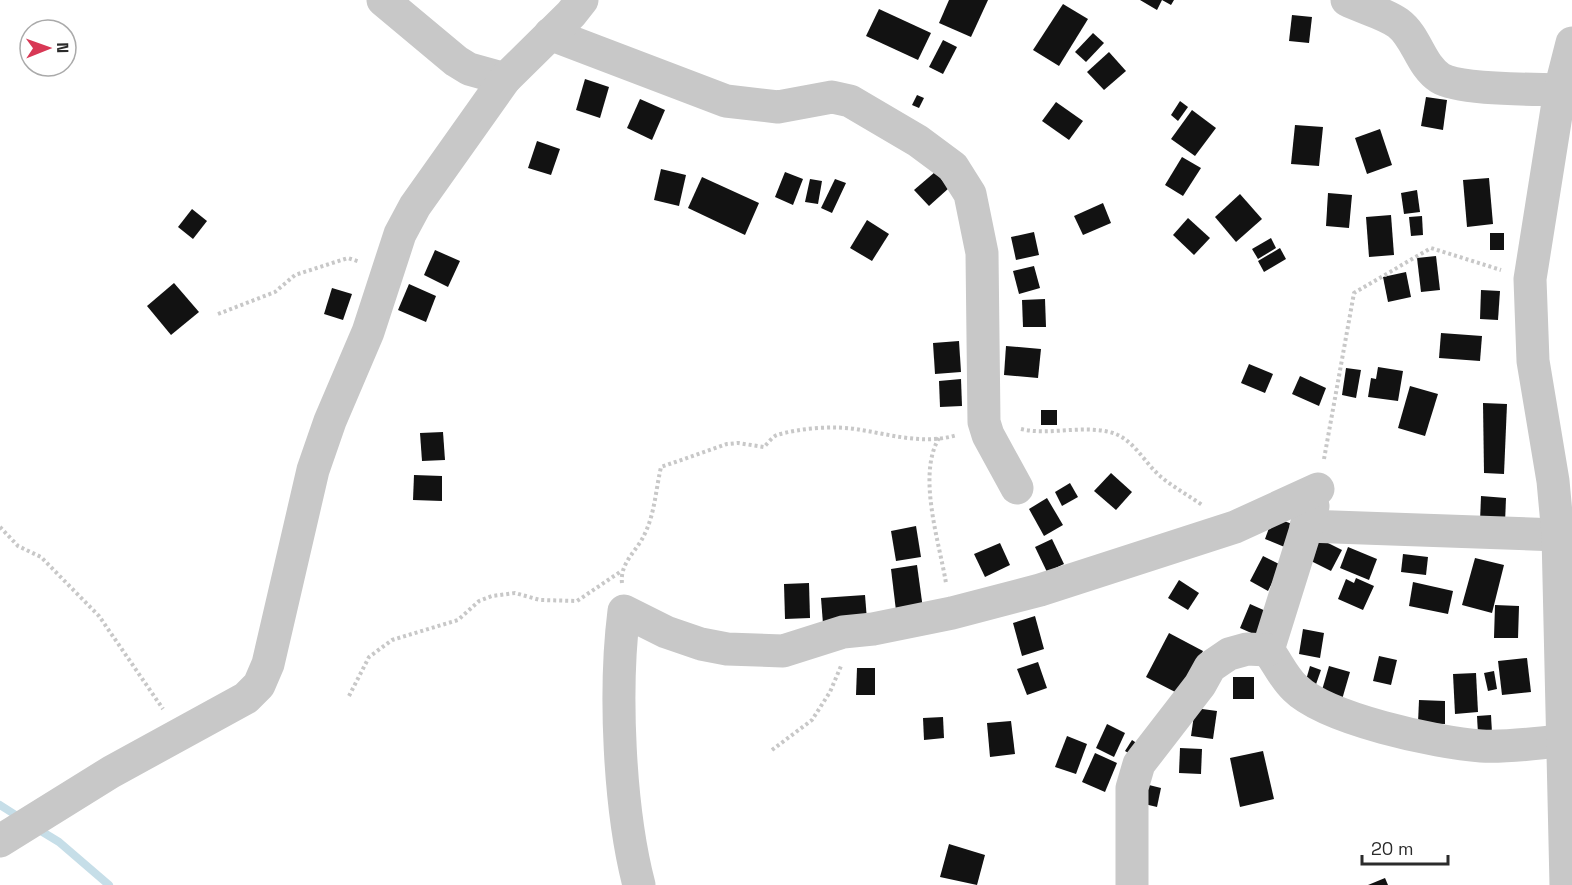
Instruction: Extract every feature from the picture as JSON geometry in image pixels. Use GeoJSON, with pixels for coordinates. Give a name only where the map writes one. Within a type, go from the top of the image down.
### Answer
{"type":"FeatureCollection","features":[{"type":"Feature","properties":{"kind":"street"},"geometry":{"type":"LineString","coordinates":[[383,0],[456,61],[469,69],[505,79]]}},
{"type":"Feature","properties":{"kind":"street"},"geometry":{"type":"LineString","coordinates":[[0,841],[111,772],[246,698],[259,686],[268,664],[313,470],[330,421],[368,333],[400,234],[415,206],[505,79],[582,0]]}},
{"type":"Feature","properties":{"kind":"street"},"geometry":{"type":"LineString","coordinates":[[1347,0],[1398,23],[1416,43],[1427,66],[1441,78],[1460,84],[1560,90]]}},
{"type":"Feature","properties":{"kind":"street"},"geometry":{"type":"LineString","coordinates":[[550,34],[726,101],[778,107],[832,97],[850,101],[918,141],[953,167],[970,194],[982,253],[984,422],[988,435],[1017,489]]}},
{"type":"Feature","properties":{"kind":"street"},"geometry":{"type":"LineString","coordinates":[[1566,885],[1567,741],[1558,535],[1562,481],[1533,361],[1530,279],[1560,90],[1572,43]]}},
{"type":"Feature","properties":{"kind":"street"},"geometry":{"type":"LineString","coordinates":[[1268,651],[1318,489]]}},
{"type":"Feature","properties":{"kind":"street"},"geometry":{"type":"LineString","coordinates":[[639,885],[627,824],[622,740],[620,651],[624,611],[666,632],[727,649],[783,651],[843,632],[873,629],[952,613],[1040,590],[1235,527],[1318,489]]}},
{"type":"Feature","properties":{"kind":"street"},"geometry":{"type":"LineString","coordinates":[[1306,526],[1558,535]]}},
{"type":"Feature","properties":{"kind":"street"},"geometry":{"type":"LineString","coordinates":[[1132,885],[1132,788],[1139,764],[1200,685],[1210,666],[1229,654],[1247,649],[1268,651],[1294,688],[1319,704],[1364,721],[1428,739],[1482,746],[1567,741]]}},
{"type":"Feature","properties":{"kind":"path"},"geometry":{"type":"LineString","coordinates":[[1318,489],[1354,293],[1431,248],[1530,279]]}},
{"type":"Feature","properties":{"kind":"path"},"geometry":{"type":"LineString","coordinates":[[218,314],[275,292],[295,275],[348,258],[387,270]]}},
{"type":"Feature","properties":{"kind":"path"},"geometry":{"type":"LineString","coordinates":[[349,696],[369,657],[392,640],[458,620],[479,602],[492,596],[515,593],[540,600],[577,601],[621,572],[643,537],[654,511],[661,467],[727,444],[738,443],[764,447],[775,436],[815,430],[858,429],[900,438],[940,438],[972,430],[984,422],[1034,432],[1088,430],[1110,432],[1124,438],[1160,476],[1235,527]]}},
{"type":"Feature","properties":{"kind":"path"},"geometry":{"type":"LineString","coordinates":[[940,438],[931,453],[928,478],[952,613]]}},
{"type":"Feature","properties":{"kind":"path"},"geometry":{"type":"LineString","coordinates":[[0,527],[18,546],[41,557],[99,616],[180,735]]}},
{"type":"Feature","properties":{"kind":"path"},"geometry":{"type":"LineString","coordinates":[[621,572],[624,611]]}},
{"type":"Feature","properties":{"kind":"path"},"geometry":{"type":"LineString","coordinates":[[772,750],[812,720],[830,692],[840,671],[843,632]]}},
{"type":"Feature","properties":{"kind":"building"},"geometry":{"type":"Polygon","coordinates":[[[949,0],[988,0],[971,37],[939,23],[949,0]]]}},
{"type":"Feature","properties":{"kind":"building"},"geometry":{"type":"Polygon","coordinates":[[[1140,0],[1162,0],[1157,10],[1140,0]]]}},
{"type":"Feature","properties":{"kind":"building"},"geometry":{"type":"Polygon","coordinates":[[[1162,0],[1174,0],[1171,5],[1162,0]]]}},
{"type":"Feature","properties":{"kind":"building"},"geometry":{"type":"Polygon","coordinates":[[[1063,4],[1088,19],[1059,66],[1033,50],[1063,4]]]}},
{"type":"Feature","properties":{"kind":"building"},"geometry":{"type":"Polygon","coordinates":[[[879,9],[931,33],[918,60],[866,36],[879,9]]]}},
{"type":"Feature","properties":{"kind":"building"},"geometry":{"type":"Polygon","coordinates":[[[1292,15],[1312,17],[1309,43],[1289,41],[1292,15]]]}},
{"type":"Feature","properties":{"kind":"building"},"geometry":{"type":"Polygon","coordinates":[[[1093,33],[1104,43],[1086,62],[1075,52],[1093,33]]]}},
{"type":"Feature","properties":{"kind":"building"},"geometry":{"type":"Polygon","coordinates":[[[943,40],[957,47],[943,74],[929,67],[943,40]]]}},
{"type":"Feature","properties":{"kind":"building"},"geometry":{"type":"Polygon","coordinates":[[[1109,52],[1126,71],[1104,90],[1087,72],[1109,52]]]}},
{"type":"Feature","properties":{"kind":"building"},"geometry":{"type":"Polygon","coordinates":[[[585,79],[609,87],[600,118],[576,110],[585,79]]]}},
{"type":"Feature","properties":{"kind":"building"},"geometry":{"type":"Polygon","coordinates":[[[917,95],[924,98],[919,108],[912,105],[917,95]]]}},
{"type":"Feature","properties":{"kind":"building"},"geometry":{"type":"Polygon","coordinates":[[[1426,97],[1447,100],[1443,130],[1421,126],[1426,97]]]}},
{"type":"Feature","properties":{"kind":"building"},"geometry":{"type":"Polygon","coordinates":[[[640,99],[665,110],[652,140],[627,128],[640,99]]]}},
{"type":"Feature","properties":{"kind":"building"},"geometry":{"type":"Polygon","coordinates":[[[1180,101],[1188,107],[1178,121],[1171,115],[1180,101]]]}},
{"type":"Feature","properties":{"kind":"building"},"geometry":{"type":"Polygon","coordinates":[[[1056,102],[1083,121],[1069,140],[1042,121],[1056,102]]]}},
{"type":"Feature","properties":{"kind":"building"},"geometry":{"type":"Polygon","coordinates":[[[1192,110],[1216,128],[1195,156],[1171,139],[1192,110]]]}},
{"type":"Feature","properties":{"kind":"building"},"geometry":{"type":"Polygon","coordinates":[[[1295,125],[1323,127],[1319,166],[1291,164],[1295,125]]]}},
{"type":"Feature","properties":{"kind":"building"},"geometry":{"type":"Polygon","coordinates":[[[1380,129],[1392,165],[1367,174],[1355,138],[1380,129]]]}},
{"type":"Feature","properties":{"kind":"building"},"geometry":{"type":"Polygon","coordinates":[[[537,141],[560,149],[551,175],[528,168],[537,141]]]}},
{"type":"Feature","properties":{"kind":"building"},"geometry":{"type":"Polygon","coordinates":[[[1182,157],[1201,168],[1183,196],[1165,185],[1182,157]]]}},
{"type":"Feature","properties":{"kind":"building"},"geometry":{"type":"Polygon","coordinates":[[[661,169],[686,175],[679,206],[654,200],[661,169]]]}},
{"type":"Feature","properties":{"kind":"building"},"geometry":{"type":"Polygon","coordinates":[[[785,172],[803,179],[793,205],[775,197],[785,172]]]}},
{"type":"Feature","properties":{"kind":"building"},"geometry":{"type":"Polygon","coordinates":[[[935,172],[949,188],[929,206],[914,190],[935,172]]]}},
{"type":"Feature","properties":{"kind":"building"},"geometry":{"type":"Polygon","coordinates":[[[702,177],[759,203],[745,235],[688,208],[702,177]]]}},
{"type":"Feature","properties":{"kind":"building"},"geometry":{"type":"Polygon","coordinates":[[[1489,178],[1493,224],[1467,227],[1463,180],[1489,178]]]}},
{"type":"Feature","properties":{"kind":"building"},"geometry":{"type":"Polygon","coordinates":[[[810,179],[822,181],[818,204],[805,202],[810,179]]]}},
{"type":"Feature","properties":{"kind":"building"},"geometry":{"type":"Polygon","coordinates":[[[835,179],[846,183],[832,213],[821,208],[835,179]]]}},
{"type":"Feature","properties":{"kind":"building"},"geometry":{"type":"Polygon","coordinates":[[[1417,190],[1420,212],[1404,214],[1401,193],[1417,190]]]}},
{"type":"Feature","properties":{"kind":"building"},"geometry":{"type":"Polygon","coordinates":[[[1328,193],[1352,195],[1349,228],[1326,226],[1328,193]]]}},
{"type":"Feature","properties":{"kind":"building"},"geometry":{"type":"Polygon","coordinates":[[[1240,194],[1262,219],[1236,242],[1215,217],[1240,194]]]}},
{"type":"Feature","properties":{"kind":"building"},"geometry":{"type":"Polygon","coordinates":[[[1103,203],[1111,223],[1083,235],[1074,216],[1103,203]]]}},
{"type":"Feature","properties":{"kind":"building"},"geometry":{"type":"Polygon","coordinates":[[[192,209],[207,221],[193,239],[178,227],[192,209]]]}},
{"type":"Feature","properties":{"kind":"building"},"geometry":{"type":"Polygon","coordinates":[[[1391,215],[1394,255],[1369,257],[1366,217],[1391,215]]]}},
{"type":"Feature","properties":{"kind":"building"},"geometry":{"type":"Polygon","coordinates":[[[1422,216],[1423,235],[1411,236],[1409,217],[1422,216]]]}},
{"type":"Feature","properties":{"kind":"building"},"geometry":{"type":"Polygon","coordinates":[[[1188,218],[1210,238],[1194,255],[1173,235],[1188,218]]]}},
{"type":"Feature","properties":{"kind":"building"},"geometry":{"type":"Polygon","coordinates":[[[867,220],[889,234],[872,261],[850,248],[867,220]]]}},
{"type":"Feature","properties":{"kind":"building"},"geometry":{"type":"Polygon","coordinates":[[[1034,232],[1039,255],[1016,260],[1011,237],[1034,232]]]}},
{"type":"Feature","properties":{"kind":"building"},"geometry":{"type":"Polygon","coordinates":[[[1490,233],[1504,233],[1504,250],[1490,250],[1490,233]]]}},
{"type":"Feature","properties":{"kind":"building"},"geometry":{"type":"Polygon","coordinates":[[[1271,238],[1276,248],[1258,259],[1252,249],[1271,238]]]}},
{"type":"Feature","properties":{"kind":"building"},"geometry":{"type":"Polygon","coordinates":[[[1280,248],[1286,259],[1264,272],[1258,261],[1280,248]]]}},
{"type":"Feature","properties":{"kind":"building"},"geometry":{"type":"Polygon","coordinates":[[[435,250],[460,261],[448,287],[424,275],[435,250]]]}},
{"type":"Feature","properties":{"kind":"building"},"geometry":{"type":"Polygon","coordinates":[[[1436,256],[1440,290],[1421,292],[1417,258],[1436,256]]]}},
{"type":"Feature","properties":{"kind":"building"},"geometry":{"type":"Polygon","coordinates":[[[1034,266],[1040,288],[1019,294],[1013,271],[1034,266]]]}},
{"type":"Feature","properties":{"kind":"building"},"geometry":{"type":"Polygon","coordinates":[[[1406,272],[1411,297],[1388,302],[1383,277],[1406,272]]]}},
{"type":"Feature","properties":{"kind":"building"},"geometry":{"type":"Polygon","coordinates":[[[174,283],[199,312],[171,335],[147,306],[174,283]]]}},
{"type":"Feature","properties":{"kind":"building"},"geometry":{"type":"Polygon","coordinates":[[[409,284],[436,296],[426,322],[398,310],[409,284]]]}},
{"type":"Feature","properties":{"kind":"building"},"geometry":{"type":"Polygon","coordinates":[[[332,288],[352,294],[343,320],[324,314],[332,288]]]}},
{"type":"Feature","properties":{"kind":"building"},"geometry":{"type":"Polygon","coordinates":[[[1481,290],[1500,291],[1498,320],[1480,319],[1481,290]]]}},
{"type":"Feature","properties":{"kind":"building"},"geometry":{"type":"Polygon","coordinates":[[[1045,299],[1046,327],[1023,327],[1022,300],[1045,299]]]}},
{"type":"Feature","properties":{"kind":"building"},"geometry":{"type":"Polygon","coordinates":[[[1441,333],[1482,336],[1480,361],[1439,358],[1441,333]]]}},
{"type":"Feature","properties":{"kind":"building"},"geometry":{"type":"Polygon","coordinates":[[[959,341],[961,372],[935,374],[933,343],[959,341]]]}},
{"type":"Feature","properties":{"kind":"building"},"geometry":{"type":"Polygon","coordinates":[[[1006,346],[1041,349],[1038,378],[1004,375],[1006,346]]]}},
{"type":"Feature","properties":{"kind":"building"},"geometry":{"type":"Polygon","coordinates":[[[1249,364],[1273,374],[1265,393],[1241,383],[1249,364]]]}},
{"type":"Feature","properties":{"kind":"building"},"geometry":{"type":"Polygon","coordinates":[[[1378,367],[1403,371],[1398,401],[1368,397],[1371,378],[1376,379],[1378,367]]]}},
{"type":"Feature","properties":{"kind":"building"},"geometry":{"type":"Polygon","coordinates":[[[1346,368],[1361,370],[1356,398],[1342,395],[1346,368]]]}},
{"type":"Feature","properties":{"kind":"building"},"geometry":{"type":"Polygon","coordinates":[[[1300,376],[1326,388],[1319,406],[1292,394],[1300,376]]]}},
{"type":"Feature","properties":{"kind":"building"},"geometry":{"type":"Polygon","coordinates":[[[961,379],[962,406],[940,407],[939,381],[961,379]]]}},
{"type":"Feature","properties":{"kind":"building"},"geometry":{"type":"Polygon","coordinates":[[[1410,386],[1438,394],[1425,436],[1398,428],[1410,386]]]}},
{"type":"Feature","properties":{"kind":"building"},"geometry":{"type":"Polygon","coordinates":[[[1483,403],[1507,404],[1504,474],[1484,473],[1483,403]]]}},
{"type":"Feature","properties":{"kind":"building"},"geometry":{"type":"Polygon","coordinates":[[[1041,410],[1057,410],[1057,425],[1041,425],[1041,410]]]}},
{"type":"Feature","properties":{"kind":"building"},"geometry":{"type":"Polygon","coordinates":[[[443,432],[445,460],[422,461],[420,433],[443,432]]]}},
{"type":"Feature","properties":{"kind":"building"},"geometry":{"type":"Polygon","coordinates":[[[1111,473],[1132,492],[1116,510],[1094,491],[1111,473]]]}},
{"type":"Feature","properties":{"kind":"building"},"geometry":{"type":"Polygon","coordinates":[[[414,475],[442,476],[442,501],[413,500],[414,475]]]}},
{"type":"Feature","properties":{"kind":"building"},"geometry":{"type":"Polygon","coordinates":[[[1070,483],[1078,497],[1062,506],[1055,492],[1070,483]]]}},
{"type":"Feature","properties":{"kind":"building"},"geometry":{"type":"Polygon","coordinates":[[[1481,496],[1506,498],[1505,523],[1480,522],[1481,496]]]}},
{"type":"Feature","properties":{"kind":"building"},"geometry":{"type":"Polygon","coordinates":[[[1047,498],[1063,525],[1044,536],[1029,509],[1047,498]]]}},
{"type":"Feature","properties":{"kind":"building"},"geometry":{"type":"Polygon","coordinates":[[[1273,517],[1295,525],[1287,548],[1265,539],[1273,517]]]}},
{"type":"Feature","properties":{"kind":"building"},"geometry":{"type":"Polygon","coordinates":[[[916,526],[921,557],[896,561],[891,531],[916,526]]]}},
{"type":"Feature","properties":{"kind":"building"},"geometry":{"type":"Polygon","coordinates":[[[1318,538],[1342,550],[1331,571],[1307,559],[1318,538]]]}},
{"type":"Feature","properties":{"kind":"building"},"geometry":{"type":"Polygon","coordinates":[[[1052,539],[1064,564],[1047,572],[1035,547],[1052,539]]]}},
{"type":"Feature","properties":{"kind":"building"},"geometry":{"type":"Polygon","coordinates":[[[1000,543],[1010,565],[985,577],[974,554],[1000,543]]]}},
{"type":"Feature","properties":{"kind":"building"},"geometry":{"type":"Polygon","coordinates":[[[1348,547],[1377,559],[1369,580],[1340,568],[1348,547]]]}},
{"type":"Feature","properties":{"kind":"building"},"geometry":{"type":"Polygon","coordinates":[[[1403,554],[1428,557],[1426,575],[1401,572],[1403,554]]]}},
{"type":"Feature","properties":{"kind":"building"},"geometry":{"type":"Polygon","coordinates":[[[1263,556],[1281,565],[1268,591],[1250,581],[1263,556]]]}},
{"type":"Feature","properties":{"kind":"building"},"geometry":{"type":"Polygon","coordinates":[[[1475,558],[1504,565],[1492,613],[1462,605],[1475,558]]]}},
{"type":"Feature","properties":{"kind":"building"},"geometry":{"type":"Polygon","coordinates":[[[917,565],[924,616],[897,619],[891,569],[917,565]]]}},
{"type":"Feature","properties":{"kind":"building"},"geometry":{"type":"Polygon","coordinates":[[[1356,578],[1374,586],[1363,610],[1338,599],[1346,579],[1354,583],[1356,578]]]}},
{"type":"Feature","properties":{"kind":"building"},"geometry":{"type":"Polygon","coordinates":[[[1179,580],[1199,593],[1188,610],[1168,598],[1179,580]]]}},
{"type":"Feature","properties":{"kind":"building"},"geometry":{"type":"Polygon","coordinates":[[[1413,582],[1453,591],[1448,614],[1409,606],[1413,582]]]}},
{"type":"Feature","properties":{"kind":"building"},"geometry":{"type":"Polygon","coordinates":[[[809,583],[810,618],[785,619],[784,584],[809,583]]]}},
{"type":"Feature","properties":{"kind":"building"},"geometry":{"type":"Polygon","coordinates":[[[865,595],[867,620],[823,624],[821,598],[865,595]]]}},
{"type":"Feature","properties":{"kind":"building"},"geometry":{"type":"Polygon","coordinates":[[[1250,604],[1268,612],[1258,636],[1240,628],[1250,604]]]}},
{"type":"Feature","properties":{"kind":"building"},"geometry":{"type":"Polygon","coordinates":[[[1495,605],[1519,606],[1518,638],[1494,638],[1495,605]]]}},
{"type":"Feature","properties":{"kind":"building"},"geometry":{"type":"Polygon","coordinates":[[[1035,616],[1044,649],[1022,656],[1013,623],[1035,616]]]}},
{"type":"Feature","properties":{"kind":"building"},"geometry":{"type":"Polygon","coordinates":[[[1303,629],[1324,633],[1320,658],[1299,654],[1303,629]]]}},
{"type":"Feature","properties":{"kind":"building"},"geometry":{"type":"Polygon","coordinates":[[[1169,633],[1203,651],[1181,695],[1146,677],[1169,633]]]}},
{"type":"Feature","properties":{"kind":"building"},"geometry":{"type":"Polygon","coordinates":[[[1379,656],[1397,660],[1391,685],[1373,681],[1379,656]]]}},
{"type":"Feature","properties":{"kind":"building"},"geometry":{"type":"Polygon","coordinates":[[[1527,658],[1531,692],[1502,695],[1498,661],[1527,658]]]}},
{"type":"Feature","properties":{"kind":"building"},"geometry":{"type":"Polygon","coordinates":[[[1038,662],[1047,688],[1027,695],[1017,669],[1038,662]]]}},
{"type":"Feature","properties":{"kind":"building"},"geometry":{"type":"Polygon","coordinates":[[[1310,666],[1321,670],[1314,690],[1304,687],[1310,666]]]}},
{"type":"Feature","properties":{"kind":"building"},"geometry":{"type":"Polygon","coordinates":[[[1329,666],[1350,672],[1341,703],[1320,697],[1329,666]]]}},
{"type":"Feature","properties":{"kind":"building"},"geometry":{"type":"Polygon","coordinates":[[[857,668],[875,668],[875,695],[856,695],[857,668]]]}},
{"type":"Feature","properties":{"kind":"building"},"geometry":{"type":"Polygon","coordinates":[[[1494,671],[1497,689],[1488,691],[1484,673],[1494,671]]]}},
{"type":"Feature","properties":{"kind":"building"},"geometry":{"type":"Polygon","coordinates":[[[1476,673],[1478,712],[1455,714],[1453,674],[1476,673]]]}},
{"type":"Feature","properties":{"kind":"building"},"geometry":{"type":"Polygon","coordinates":[[[1233,677],[1254,677],[1254,699],[1233,699],[1233,677]]]}},
{"type":"Feature","properties":{"kind":"building"},"geometry":{"type":"Polygon","coordinates":[[[1419,700],[1445,701],[1445,724],[1418,723],[1419,700]]]}},
{"type":"Feature","properties":{"kind":"building"},"geometry":{"type":"Polygon","coordinates":[[[1195,708],[1217,711],[1213,739],[1191,736],[1195,708]]]}},
{"type":"Feature","properties":{"kind":"building"},"geometry":{"type":"Polygon","coordinates":[[[1491,715],[1492,733],[1478,734],[1477,716],[1491,715]]]}},
{"type":"Feature","properties":{"kind":"building"},"geometry":{"type":"Polygon","coordinates":[[[943,717],[944,738],[924,740],[923,718],[943,717]]]}},
{"type":"Feature","properties":{"kind":"building"},"geometry":{"type":"Polygon","coordinates":[[[1011,721],[1015,754],[990,757],[987,723],[1011,721]]]}},
{"type":"Feature","properties":{"kind":"building"},"geometry":{"type":"Polygon","coordinates":[[[1107,724],[1125,733],[1114,757],[1096,748],[1107,724]]]}},
{"type":"Feature","properties":{"kind":"building"},"geometry":{"type":"Polygon","coordinates":[[[1067,736],[1087,744],[1076,774],[1055,767],[1067,736]]]}},
{"type":"Feature","properties":{"kind":"building"},"geometry":{"type":"Polygon","coordinates":[[[1132,740],[1141,746],[1135,757],[1125,751],[1132,740]]]}},
{"type":"Feature","properties":{"kind":"building"},"geometry":{"type":"Polygon","coordinates":[[[1180,748],[1202,749],[1201,774],[1179,773],[1180,748]]]}},
{"type":"Feature","properties":{"kind":"building"},"geometry":{"type":"Polygon","coordinates":[[[1263,751],[1274,799],[1240,807],[1230,758],[1263,751]]]}},
{"type":"Feature","properties":{"kind":"building"},"geometry":{"type":"Polygon","coordinates":[[[1095,753],[1117,763],[1105,792],[1082,782],[1095,753]]]}},
{"type":"Feature","properties":{"kind":"building"},"geometry":{"type":"Polygon","coordinates":[[[1141,783],[1161,788],[1157,807],[1136,802],[1141,783]]]}},
{"type":"Feature","properties":{"kind":"building"},"geometry":{"type":"Polygon","coordinates":[[[949,844],[985,855],[977,885],[940,877],[949,844]]]}},
{"type":"Feature","properties":{"kind":"building"},"geometry":{"type":"Polygon","coordinates":[[[1385,878],[1388,885],[1368,885],[1385,878]]]}},
{"type":"Feature","properties":{"kind":"waterway"},"geometry":{"type":"LineString","coordinates":[[0,805],[22,819]]}},
{"type":"Feature","properties":{"kind":"waterway"},"geometry":{"type":"LineString","coordinates":[[36,828],[59,842],[109,885]]}}]}
